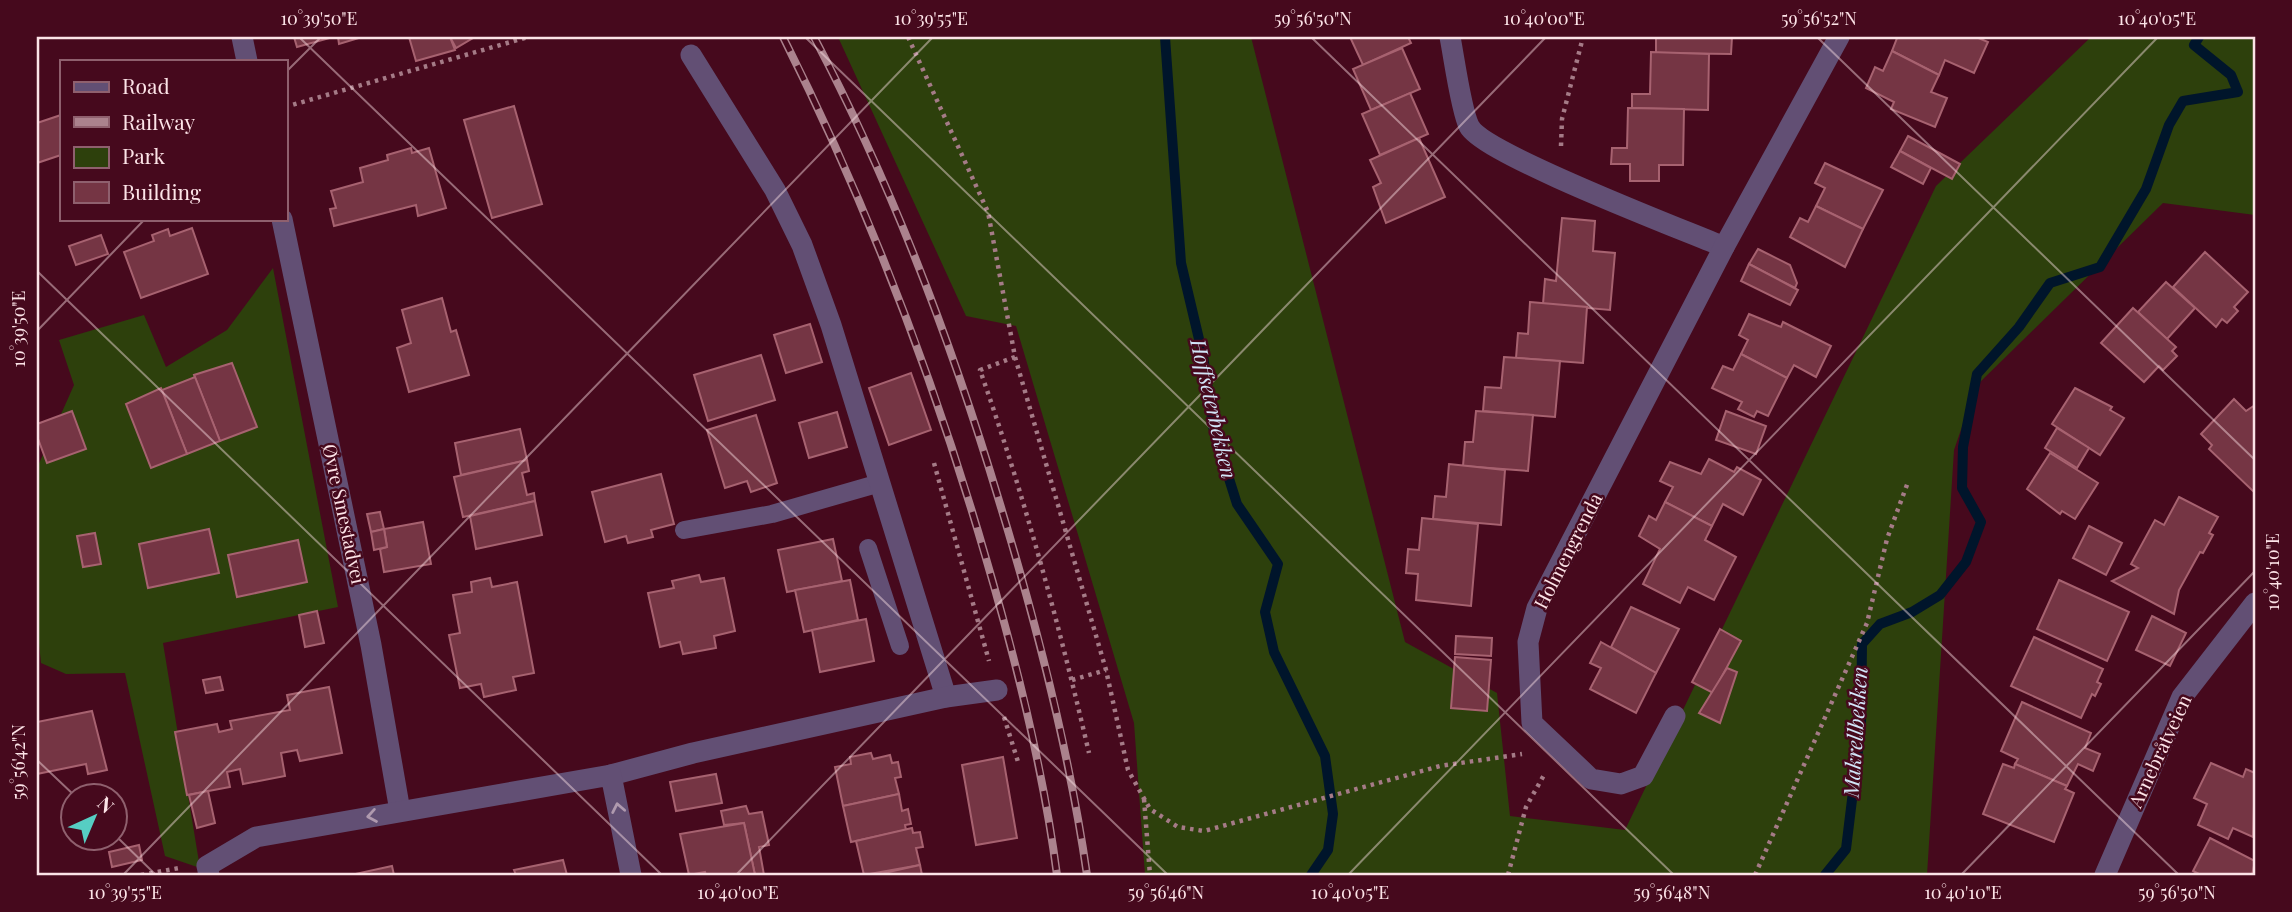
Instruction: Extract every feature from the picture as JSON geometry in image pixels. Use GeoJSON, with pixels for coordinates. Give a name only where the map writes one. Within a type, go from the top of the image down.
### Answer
{"type":"FeatureCollection","features":[{"type":"Feature","properties":{"kind":"street"},"geometry":{"type":"LineString","coordinates":[[243,37],[247,60]]}},
{"type":"Feature","properties":{"kind":"street"},"geometry":{"type":"LineString","coordinates":[[1450,37],[1469,126],[1483,139],[1560,179],[1724,247]]}},
{"type":"Feature","properties":{"kind":"street","name":"Holmengrenda"},"geometry":{"type":"LineString","coordinates":[[1675,716],[1643,776],[1621,784],[1591,779],[1532,723],[1528,642],[1537,608],[1724,247],[1839,37]]}},
{"type":"Feature","properties":{"kind":"street"},"geometry":{"type":"LineString","coordinates":[[691,55],[775,190],[802,246],[831,326],[946,697]]}},
{"type":"Feature","properties":{"kind":"street","name":"Øvre Smestadvei"},"geometry":{"type":"LineString","coordinates":[[282,220],[371,645],[400,811]]}},
{"type":"Feature","properties":{"kind":"street","name":"Arnebråtveien"},"geometry":{"type":"LineString","coordinates":[[2105,875],[2182,697],[2255,603]]}},
{"type":"Feature","properties":{"kind":"street"},"geometry":{"type":"LineString","coordinates":[[208,870],[256,837],[611,775],[693,753],[946,697],[997,690]]}},
{"type":"Feature","properties":{"kind":"street"},"geometry":{"type":"LineString","coordinates":[[611,775],[631,875]]}},
{"type":"Feature","properties":{"kind":"lane"},"geometry":{"type":"LineString","coordinates":[[684,530],[772,514],[880,483]]}},
{"type":"Feature","properties":{"kind":"lane"},"geometry":{"type":"LineString","coordinates":[[868,548],[900,646]]}},
{"type":"Feature","properties":{"kind":"lane"},"geometry":{"type":"LineString","coordinates":[[885,601],[914,592]]}},
{"type":"Feature","properties":{"kind":"path"},"geometry":{"type":"LineString","coordinates":[[287,106],[528,37]]}},
{"type":"Feature","properties":{"kind":"path"},"geometry":{"type":"LineString","coordinates":[[908,37],[988,212],[1014,357],[1106,670],[1128,770],[1150,809],[1178,827],[1204,831],[1440,766],[1561,748]]}},
{"type":"Feature","properties":{"kind":"path"},"geometry":{"type":"LineString","coordinates":[[1560,179],[1562,120],[1583,37]]}},
{"type":"Feature","properties":{"kind":"path"},"geometry":{"type":"LineString","coordinates":[[1014,357],[981,370],[1003,436],[1090,753]]}},
{"type":"Feature","properties":{"kind":"path"},"geometry":{"type":"LineString","coordinates":[[934,463],[1018,765]]}},
{"type":"Feature","properties":{"kind":"path"},"geometry":{"type":"LineString","coordinates":[[1755,875],[1867,623],[1887,539],[1908,482]]}},
{"type":"Feature","properties":{"kind":"path"},"geometry":{"type":"LineString","coordinates":[[1072,680],[1106,670]]}},
{"type":"Feature","properties":{"kind":"path"},"geometry":{"type":"LineString","coordinates":[[1508,875],[1525,807],[1561,748]]}},
{"type":"Feature","properties":{"kind":"path"},"geometry":{"type":"LineString","coordinates":[[1144,797],[1150,875]]}},
{"type":"Feature","properties":{"kind":"path"},"geometry":{"type":"LineString","coordinates":[[141,875],[208,870]]}},
{"type":"Feature","properties":{"kind":"green space"},"geometry":{"type":"Polygon","coordinates":[[[838,37],[1251,37],[1405,642],[1497,693],[1510,816],[1625,830],[1936,186],[2091,37],[2255,37],[2255,215],[2163,203],[1976,386],[1954,450],[1927,875],[1145,875],[1134,723],[1016,326],[966,316],[838,37]]]}},
{"type":"Feature","properties":{"kind":"green space"},"geometry":{"type":"Polygon","coordinates":[[[273,268],[338,607],[163,643],[200,868],[165,856],[125,673],[66,674],[41,663],[37,624],[37,468],[74,385],[59,340],[144,315],[166,367],[227,330],[273,268]]]}},
{"type":"Feature","properties":{"kind":"building"},"geometry":{"type":"Polygon","coordinates":[[[294,37],[333,37],[297,47],[294,37]]]}},
{"type":"Feature","properties":{"kind":"building"},"geometry":{"type":"Polygon","coordinates":[[[338,37],[362,37],[339,44],[338,37]]]}},
{"type":"Feature","properties":{"kind":"building"},"geometry":{"type":"Polygon","coordinates":[[[409,37],[450,37],[455,50],[416,61],[409,37]]]}},
{"type":"Feature","properties":{"kind":"building"},"geometry":{"type":"Polygon","coordinates":[[[450,37],[472,37],[473,38],[456,48],[450,37]]]}},
{"type":"Feature","properties":{"kind":"building"},"geometry":{"type":"Polygon","coordinates":[[[1350,37],[1408,37],[1411,43],[1363,65],[1350,37]]]}},
{"type":"Feature","properties":{"kind":"building"},"geometry":{"type":"Polygon","coordinates":[[[1732,37],[1731,54],[1656,53],[1656,38],[1732,37]]]}},
{"type":"Feature","properties":{"kind":"building"},"geometry":{"type":"Polygon","coordinates":[[[1894,37],[1976,37],[1988,42],[1974,73],[1945,60],[1939,75],[1892,51],[1897,38],[1894,37]]]}},
{"type":"Feature","properties":{"kind":"building"},"geometry":{"type":"Polygon","coordinates":[[[1402,48],[1420,89],[1371,110],[1353,69],[1402,48]]]}},
{"type":"Feature","properties":{"kind":"building"},"geometry":{"type":"Polygon","coordinates":[[[1892,51],[1939,75],[1931,92],[1947,98],[1935,127],[1891,109],[1894,102],[1866,88],[1875,67],[1883,71],[1892,51]]]}},
{"type":"Feature","properties":{"kind":"building"},"geometry":{"type":"Polygon","coordinates":[[[1651,52],[1709,54],[1708,110],[1632,108],[1632,94],[1650,94],[1651,52]]]}},
{"type":"Feature","properties":{"kind":"building"},"geometry":{"type":"Polygon","coordinates":[[[1410,93],[1428,134],[1380,155],[1362,114],[1410,93]]]}},
{"type":"Feature","properties":{"kind":"building"},"geometry":{"type":"Polygon","coordinates":[[[514,106],[542,204],[492,218],[464,120],[514,106]]]}},
{"type":"Feature","properties":{"kind":"building"},"geometry":{"type":"Polygon","coordinates":[[[1628,108],[1684,109],[1683,165],[1659,165],[1659,181],[1630,181],[1630,164],[1611,164],[1612,148],[1627,148],[1628,108]]]}},
{"type":"Feature","properties":{"kind":"building"},"geometry":{"type":"Polygon","coordinates":[[[60,115],[60,155],[37,163],[37,123],[60,115]]]}},
{"type":"Feature","properties":{"kind":"building"},"geometry":{"type":"Polygon","coordinates":[[[1908,136],[1960,164],[1952,179],[1900,151],[1908,136]]]}},
{"type":"Feature","properties":{"kind":"building"},"geometry":{"type":"Polygon","coordinates":[[[1419,138],[1445,197],[1386,223],[1373,187],[1381,183],[1370,160],[1419,138]]]}},
{"type":"Feature","properties":{"kind":"building"},"geometry":{"type":"Polygon","coordinates":[[[411,148],[412,153],[429,148],[446,208],[418,216],[416,205],[334,226],[330,209],[336,208],[331,191],[363,182],[360,168],[388,160],[387,155],[411,148]]]}},
{"type":"Feature","properties":{"kind":"building"},"geometry":{"type":"Polygon","coordinates":[[[1900,151],[1931,168],[1923,184],[1891,167],[1900,151]]]}},
{"type":"Feature","properties":{"kind":"building"},"geometry":{"type":"Polygon","coordinates":[[[1825,163],[1883,190],[1863,229],[1816,206],[1825,188],[1815,183],[1825,163]]]}},
{"type":"Feature","properties":{"kind":"building"},"geometry":{"type":"Polygon","coordinates":[[[1816,206],[1863,229],[1845,267],[1790,237],[1800,218],[1808,222],[1816,206]]]}},
{"type":"Feature","properties":{"kind":"building"},"geometry":{"type":"Polygon","coordinates":[[[1562,218],[1595,221],[1593,251],[1615,253],[1610,310],[1543,304],[1545,279],[1556,281],[1562,218]]]}},
{"type":"Feature","properties":{"kind":"building"},"geometry":{"type":"Polygon","coordinates":[[[192,228],[208,274],[141,298],[124,252],[154,241],[152,235],[168,229],[170,236],[192,228]]]}},
{"type":"Feature","properties":{"kind":"building"},"geometry":{"type":"Polygon","coordinates":[[[101,235],[108,254],[76,265],[69,246],[101,235]]]}},
{"type":"Feature","properties":{"kind":"building"},"geometry":{"type":"Polygon","coordinates":[[[1758,249],[1790,265],[1797,283],[1795,288],[1749,264],[1758,249]]]}},
{"type":"Feature","properties":{"kind":"building"},"geometry":{"type":"Polygon","coordinates":[[[2205,252],[2248,292],[2234,307],[2238,311],[2227,323],[2222,319],[2216,327],[2173,287],[2205,252]]]}},
{"type":"Feature","properties":{"kind":"building"},"geometry":{"type":"Polygon","coordinates":[[[1749,264],[1798,290],[1790,305],[1741,281],[1749,264]]]}},
{"type":"Feature","properties":{"kind":"building"},"geometry":{"type":"Polygon","coordinates":[[[2166,282],[2195,308],[2167,339],[2138,312],[2166,282]]]}},
{"type":"Feature","properties":{"kind":"building"},"geometry":{"type":"Polygon","coordinates":[[[442,298],[451,332],[456,330],[469,375],[409,392],[397,348],[411,343],[402,310],[442,298]]]}},
{"type":"Feature","properties":{"kind":"building"},"geometry":{"type":"Polygon","coordinates":[[[1530,302],[1587,307],[1583,363],[1516,358],[1518,333],[1528,334],[1530,302]]]}},
{"type":"Feature","properties":{"kind":"building"},"geometry":{"type":"Polygon","coordinates":[[[2133,308],[2176,347],[2172,351],[2177,356],[2163,370],[2159,366],[2144,382],[2101,343],[2133,308]]]}},
{"type":"Feature","properties":{"kind":"building"},"geometry":{"type":"Polygon","coordinates":[[[1749,314],[1781,327],[1783,322],[1831,346],[1816,377],[1794,365],[1787,378],[1741,354],[1748,340],[1739,335],[1749,314]]]}},
{"type":"Feature","properties":{"kind":"building"},"geometry":{"type":"Polygon","coordinates":[[[810,324],[822,362],[786,373],[774,335],[810,324]]]}},
{"type":"Feature","properties":{"kind":"building"},"geometry":{"type":"Polygon","coordinates":[[[1741,354],[1787,378],[1768,416],[1757,411],[1754,417],[1738,409],[1742,402],[1712,388],[1723,366],[1733,370],[1741,354]]]}},
{"type":"Feature","properties":{"kind":"building"},"geometry":{"type":"Polygon","coordinates":[[[761,355],[775,400],[708,421],[694,375],[761,355]]]}},
{"type":"Feature","properties":{"kind":"building"},"geometry":{"type":"Polygon","coordinates":[[[1504,357],[1560,361],[1555,417],[1483,411],[1485,387],[1501,388],[1504,357]]]}},
{"type":"Feature","properties":{"kind":"building"},"geometry":{"type":"Polygon","coordinates":[[[232,363],[257,427],[220,441],[194,375],[232,363]]]}},
{"type":"Feature","properties":{"kind":"building"},"geometry":{"type":"Polygon","coordinates":[[[911,373],[931,430],[889,445],[869,388],[911,373]]]}},
{"type":"Feature","properties":{"kind":"building"},"geometry":{"type":"Polygon","coordinates":[[[195,377],[220,441],[187,454],[162,390],[195,377]]]}},
{"type":"Feature","properties":{"kind":"building"},"geometry":{"type":"Polygon","coordinates":[[[161,388],[187,454],[151,468],[126,404],[161,388]]]}},
{"type":"Feature","properties":{"kind":"building"},"geometry":{"type":"Polygon","coordinates":[[[2075,388],[2112,407],[2110,410],[2124,418],[2100,455],[2052,424],[2075,388]]]}},
{"type":"Feature","properties":{"kind":"building"},"geometry":{"type":"Polygon","coordinates":[[[2234,399],[2246,411],[2255,405],[2255,493],[2209,449],[2212,445],[2201,434],[2234,399]]]}},
{"type":"Feature","properties":{"kind":"building"},"geometry":{"type":"Polygon","coordinates":[[[72,411],[86,449],[47,463],[37,436],[37,424],[72,411]]]}},
{"type":"Feature","properties":{"kind":"building"},"geometry":{"type":"Polygon","coordinates":[[[1476,411],[1533,415],[1528,471],[1463,466],[1465,442],[1473,442],[1476,411]]]}},
{"type":"Feature","properties":{"kind":"building"},"geometry":{"type":"Polygon","coordinates":[[[1726,411],[1766,426],[1756,454],[1716,440],[1726,411]]]}},
{"type":"Feature","properties":{"kind":"building"},"geometry":{"type":"Polygon","coordinates":[[[837,412],[847,447],[809,458],[799,423],[837,412]]]}},
{"type":"Feature","properties":{"kind":"building"},"geometry":{"type":"Polygon","coordinates":[[[756,415],[777,483],[751,492],[747,481],[725,488],[707,430],[756,415]]]}},
{"type":"Feature","properties":{"kind":"building"},"geometry":{"type":"Polygon","coordinates":[[[2057,428],[2089,448],[2077,468],[2045,448],[2057,428]]]}},
{"type":"Feature","properties":{"kind":"building"},"geometry":{"type":"Polygon","coordinates":[[[520,429],[527,460],[461,475],[455,443],[520,429]]]}},
{"type":"Feature","properties":{"kind":"building"},"geometry":{"type":"Polygon","coordinates":[[[2050,453],[2098,483],[2075,519],[2062,511],[2060,514],[2027,489],[2050,453]]]}},
{"type":"Feature","properties":{"kind":"building"},"geometry":{"type":"Polygon","coordinates":[[[1709,459],[1734,472],[1737,467],[1761,480],[1743,515],[1723,504],[1712,526],[1665,502],[1673,487],[1660,481],[1670,462],[1701,474],[1709,459]]]}},
{"type":"Feature","properties":{"kind":"building"},"geometry":{"type":"Polygon","coordinates":[[[527,460],[529,471],[522,473],[527,495],[534,493],[535,501],[463,517],[454,477],[527,460]]]}},
{"type":"Feature","properties":{"kind":"building"},"geometry":{"type":"Polygon","coordinates":[[[1449,464],[1505,470],[1501,525],[1433,519],[1435,496],[1446,497],[1449,464]]]}},
{"type":"Feature","properties":{"kind":"building"},"geometry":{"type":"Polygon","coordinates":[[[661,474],[674,524],[651,530],[653,537],[628,543],[626,536],[605,542],[592,492],[661,474]]]}},
{"type":"Feature","properties":{"kind":"building"},"geometry":{"type":"Polygon","coordinates":[[[2179,497],[2218,517],[2209,533],[2213,535],[2203,553],[2200,552],[2179,590],[2174,614],[2112,581],[2138,568],[2131,564],[2155,520],[2164,525],[2179,497]]]}},
{"type":"Feature","properties":{"kind":"building"},"geometry":{"type":"Polygon","coordinates":[[[535,501],[542,535],[476,549],[470,516],[535,501]]]}},
{"type":"Feature","properties":{"kind":"building"},"geometry":{"type":"Polygon","coordinates":[[[1665,502],[1712,526],[1705,540],[1736,557],[1714,600],[1688,587],[1680,603],[1643,584],[1660,549],[1639,536],[1649,516],[1656,520],[1665,502]]]}},
{"type":"Feature","properties":{"kind":"building"},"geometry":{"type":"Polygon","coordinates":[[[380,512],[384,529],[371,532],[367,514],[380,512]]]}},
{"type":"Feature","properties":{"kind":"building"},"geometry":{"type":"Polygon","coordinates":[[[1422,518],[1478,524],[1471,606],[1416,600],[1418,574],[1406,573],[1408,549],[1419,550],[1422,518]]]}},
{"type":"Feature","properties":{"kind":"building"},"geometry":{"type":"Polygon","coordinates":[[[423,522],[431,564],[384,572],[380,549],[387,547],[384,529],[423,522]]]}},
{"type":"Feature","properties":{"kind":"building"},"geometry":{"type":"Polygon","coordinates":[[[2089,526],[2122,543],[2106,575],[2073,558],[2089,526]]]}},
{"type":"Feature","properties":{"kind":"building"},"geometry":{"type":"Polygon","coordinates":[[[209,529],[219,573],[148,588],[139,544],[209,529]]]}},
{"type":"Feature","properties":{"kind":"building"},"geometry":{"type":"Polygon","coordinates":[[[384,529],[387,547],[374,550],[371,532],[384,529]]]}},
{"type":"Feature","properties":{"kind":"building"},"geometry":{"type":"Polygon","coordinates":[[[95,533],[101,564],[83,567],[77,536],[95,533]]]}},
{"type":"Feature","properties":{"kind":"building"},"geometry":{"type":"Polygon","coordinates":[[[833,539],[842,581],[787,592],[778,550],[833,539]]]}},
{"type":"Feature","properties":{"kind":"building"},"geometry":{"type":"Polygon","coordinates":[[[298,540],[307,582],[237,597],[228,555],[298,540]]]}},
{"type":"Feature","properties":{"kind":"building"},"geometry":{"type":"Polygon","coordinates":[[[699,575],[701,582],[724,578],[735,631],[714,636],[716,648],[683,654],[680,642],[660,647],[648,593],[674,588],[672,581],[699,575]]]}},
{"type":"Feature","properties":{"kind":"building"},"geometry":{"type":"Polygon","coordinates":[[[490,578],[492,587],[517,582],[534,673],[513,677],[516,690],[484,697],[481,684],[460,688],[449,635],[460,633],[453,595],[472,592],[471,582],[490,578]]]}},
{"type":"Feature","properties":{"kind":"building"},"geometry":{"type":"Polygon","coordinates":[[[850,580],[858,620],[804,632],[795,590],[850,580]]]}},
{"type":"Feature","properties":{"kind":"building"},"geometry":{"type":"Polygon","coordinates":[[[2059,580],[2129,612],[2107,661],[2037,629],[2059,580]]]}},
{"type":"Feature","properties":{"kind":"building"},"geometry":{"type":"Polygon","coordinates":[[[1631,607],[1679,629],[1656,673],[1611,647],[1631,607]]]}},
{"type":"Feature","properties":{"kind":"building"},"geometry":{"type":"Polygon","coordinates":[[[317,611],[324,643],[305,647],[299,615],[317,611]]]}},
{"type":"Feature","properties":{"kind":"building"},"geometry":{"type":"Polygon","coordinates":[[[2152,616],[2186,633],[2170,666],[2136,650],[2152,616]]]}},
{"type":"Feature","properties":{"kind":"building"},"geometry":{"type":"Polygon","coordinates":[[[866,619],[874,661],[820,672],[812,630],[866,619]]]}},
{"type":"Feature","properties":{"kind":"building"},"geometry":{"type":"Polygon","coordinates":[[[1720,629],[1741,641],[1713,693],[1692,682],[1720,629]]]}},
{"type":"Feature","properties":{"kind":"building"},"geometry":{"type":"Polygon","coordinates":[[[1456,636],[1492,638],[1491,656],[1455,654],[1456,636]]]}},
{"type":"Feature","properties":{"kind":"building"},"geometry":{"type":"Polygon","coordinates":[[[2034,637],[2103,669],[2097,682],[2101,684],[2095,696],[2092,694],[2081,718],[2011,686],[2034,637]]]}},
{"type":"Feature","properties":{"kind":"building"},"geometry":{"type":"Polygon","coordinates":[[[1601,642],[1656,673],[1636,713],[1590,689],[1601,668],[1590,663],[1601,642]]]}},
{"type":"Feature","properties":{"kind":"building"},"geometry":{"type":"Polygon","coordinates":[[[1455,657],[1491,660],[1487,711],[1451,708],[1455,657]]]}},
{"type":"Feature","properties":{"kind":"building"},"geometry":{"type":"Polygon","coordinates":[[[1727,668],[1737,672],[1720,723],[1699,713],[1727,668]]]}},
{"type":"Feature","properties":{"kind":"building"},"geometry":{"type":"Polygon","coordinates":[[[220,677],[223,690],[206,693],[203,680],[220,677]]]}},
{"type":"Feature","properties":{"kind":"building"},"geometry":{"type":"Polygon","coordinates":[[[329,687],[342,753],[300,761],[297,750],[281,753],[285,776],[243,784],[240,769],[227,772],[230,787],[187,795],[175,732],[217,724],[219,732],[232,729],[230,721],[290,710],[287,695],[329,687]]]}},
{"type":"Feature","properties":{"kind":"building"},"geometry":{"type":"Polygon","coordinates":[[[2022,702],[2091,733],[2085,748],[2100,754],[2093,771],[2078,764],[2067,786],[2015,764],[2018,759],[2001,751],[2022,702]]]}},
{"type":"Feature","properties":{"kind":"building"},"geometry":{"type":"Polygon","coordinates":[[[92,711],[107,770],[88,774],[86,764],[37,774],[37,722],[92,711]]]}},
{"type":"Feature","properties":{"kind":"building"},"geometry":{"type":"Polygon","coordinates":[[[871,753],[873,759],[890,755],[892,763],[898,762],[901,777],[895,778],[899,794],[843,806],[835,767],[851,764],[850,757],[871,753]]]}},
{"type":"Feature","properties":{"kind":"building"},"geometry":{"type":"Polygon","coordinates":[[[1003,757],[1017,838],[976,845],[962,765],[1003,757]]]}},
{"type":"Feature","properties":{"kind":"building"},"geometry":{"type":"Polygon","coordinates":[[[2211,763],[2243,777],[2246,769],[2255,773],[2253,837],[2233,828],[2228,839],[2198,825],[2207,804],[2194,798],[2211,763]]]}},
{"type":"Feature","properties":{"kind":"building"},"geometry":{"type":"Polygon","coordinates":[[[2003,764],[2014,768],[2015,764],[2067,786],[2065,789],[2074,793],[2054,842],[1983,814],[2003,764]]]}},
{"type":"Feature","properties":{"kind":"building"},"geometry":{"type":"Polygon","coordinates":[[[716,774],[722,803],[676,811],[670,782],[716,774]]]}},
{"type":"Feature","properties":{"kind":"building"},"geometry":{"type":"Polygon","coordinates":[[[208,791],[215,823],[197,828],[189,795],[208,791]]]}},
{"type":"Feature","properties":{"kind":"building"},"geometry":{"type":"Polygon","coordinates":[[[899,794],[902,811],[908,809],[911,824],[905,825],[906,830],[851,842],[843,806],[899,794]]]}},
{"type":"Feature","properties":{"kind":"building"},"geometry":{"type":"Polygon","coordinates":[[[746,806],[749,814],[762,812],[769,845],[759,847],[764,875],[755,875],[744,823],[724,825],[721,811],[746,806]]]}},
{"type":"Feature","properties":{"kind":"building"},"geometry":{"type":"Polygon","coordinates":[[[744,823],[755,875],[706,875],[705,872],[689,875],[680,834],[744,823]]]}},
{"type":"Feature","properties":{"kind":"building"},"geometry":{"type":"Polygon","coordinates":[[[912,828],[913,833],[920,832],[923,847],[916,848],[920,865],[864,875],[856,841],[912,828]]]}},
{"type":"Feature","properties":{"kind":"building"},"geometry":{"type":"Polygon","coordinates":[[[2210,838],[2255,861],[2252,875],[2201,875],[2193,871],[2210,838]]]}},
{"type":"Feature","properties":{"kind":"building"},"geometry":{"type":"Polygon","coordinates":[[[139,845],[142,860],[112,867],[109,852],[130,852],[130,847],[139,845]]]}},
{"type":"Feature","properties":{"kind":"building"},"geometry":{"type":"Polygon","coordinates":[[[563,860],[567,875],[516,875],[514,870],[563,860]]]}},
{"type":"Feature","properties":{"kind":"building"},"geometry":{"type":"Polygon","coordinates":[[[920,865],[922,875],[875,875],[920,865]]]}},
{"type":"Feature","properties":{"kind":"building"},"geometry":{"type":"Polygon","coordinates":[[[392,866],[394,875],[355,874],[392,866]]]}},
{"type":"Feature","properties":{"kind":"waterway","name":"Hoffseterbekken"},"geometry":{"type":"LineString","coordinates":[[1165,37],[1181,263],[1203,356],[1214,431],[1237,504],[1278,564],[1265,612],[1274,652],[1325,756],[1333,814],[1328,850],[1311,875]]}},
{"type":"Feature","properties":{"kind":"waterway","name":"Makrellbekken"},"geometry":{"type":"LineString","coordinates":[[1825,875],[1846,849],[1861,726],[1862,644],[1880,624],[1912,612],[1940,595],[1966,562],[1981,522],[1962,488],[1963,447],[1977,374],[2019,327],[2050,283],[2100,267],[2146,189],[2169,125],[2183,101],[2238,92],[2231,75],[2194,45],[2199,37]]}},
{"type":"Feature","properties":{"kind":"railway"},"geometry":{"type":"LineString","coordinates":[[783,37],[870,227],[920,356],[965,488],[1018,674],[1044,794],[1057,875]]}},
{"type":"Feature","properties":{"kind":"railway"},"geometry":{"type":"LineString","coordinates":[[814,37],[894,207],[962,384],[1027,596],[1051,688],[1087,875]]}}]}
